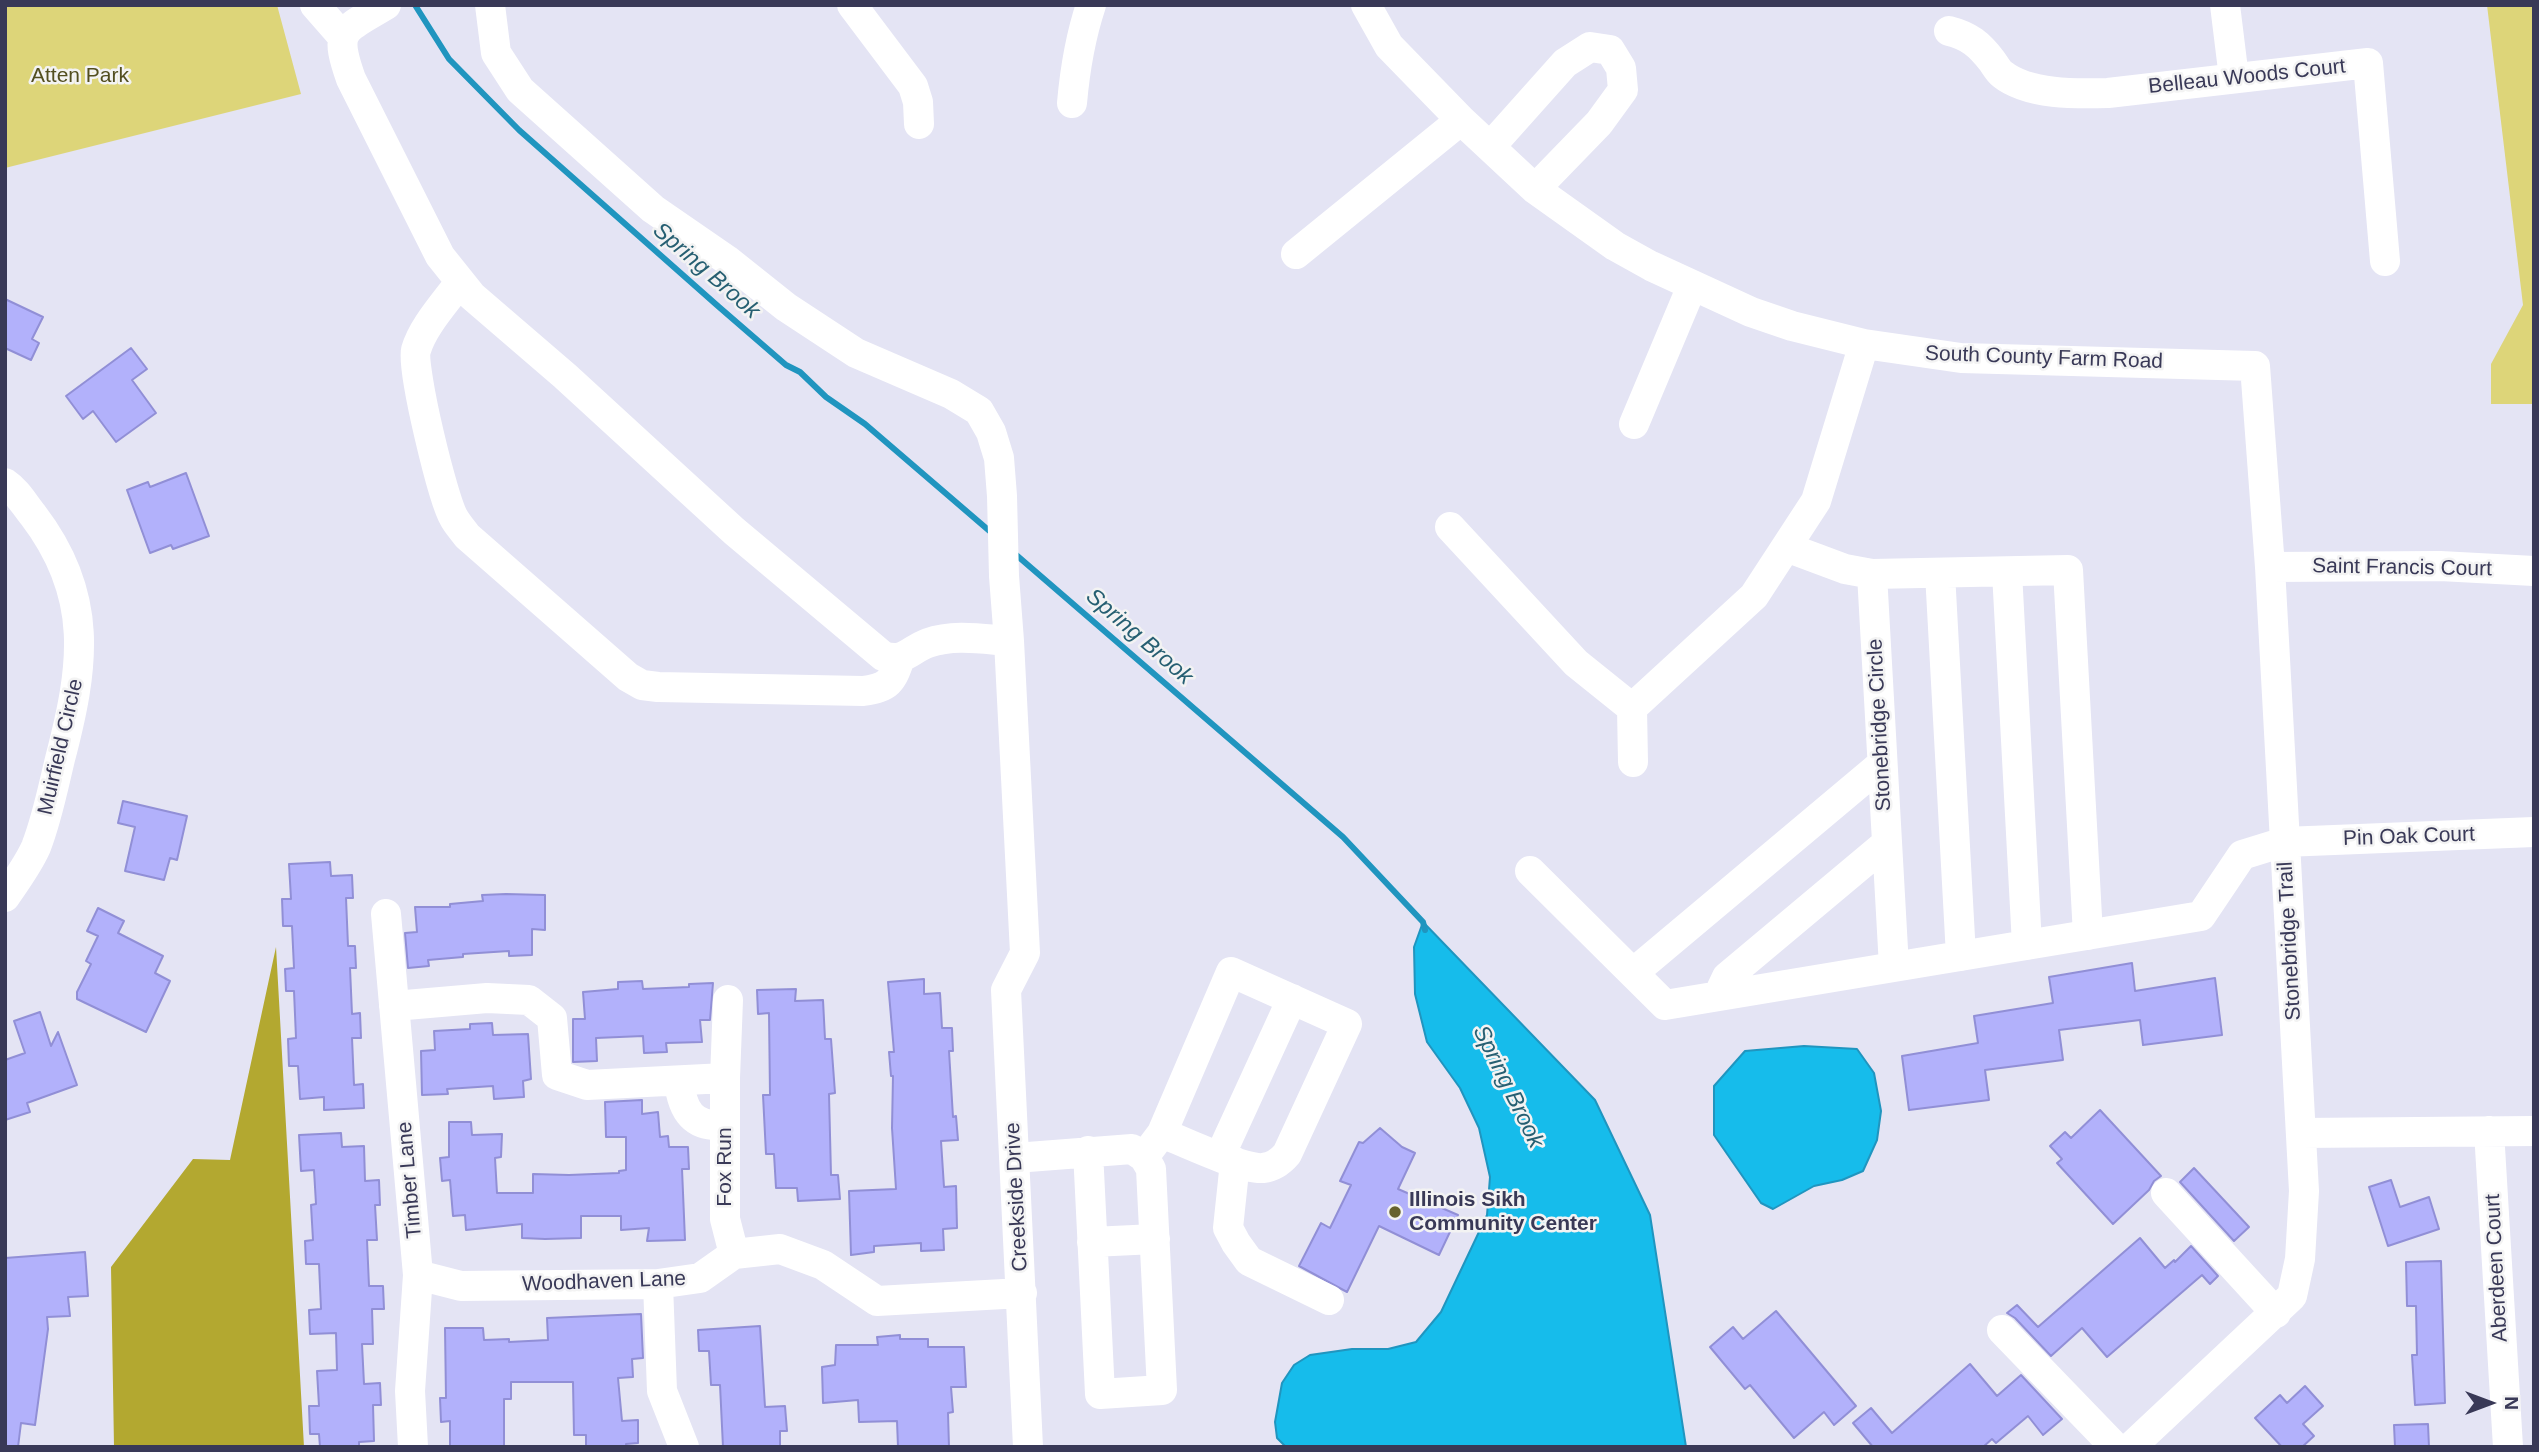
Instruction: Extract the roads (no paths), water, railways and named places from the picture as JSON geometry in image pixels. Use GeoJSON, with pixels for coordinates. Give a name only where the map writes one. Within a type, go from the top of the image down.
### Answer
{"type":"FeatureCollection","features":[{"type":"Feature","properties":{"kind":"street"},"geometry":{"type":"LineString","coordinates":[[315,5],[342,37]]}},
{"type":"Feature","properties":{"kind":"street"},"geometry":{"type":"LineString","coordinates":[[386,5],[349,28],[342,37],[342,52],[351,79],[440,256],[472,296],[565,376],[734,531],[883,656],[900,658],[926,644],[954,637],[1009,641],[999,458],[991,432],[979,411],[951,394],[856,353],[786,307],[727,260],[653,209],[520,90],[496,52],[490,5]]}},
{"type":"Feature","properties":{"kind":"street"},"geometry":{"type":"LineString","coordinates":[[852,5],[913,86],[918,102],[919,124]]}},
{"type":"Feature","properties":{"kind":"street"},"geometry":{"type":"LineString","coordinates":[[1072,103],[1081,35],[1091,5]]}},
{"type":"Feature","properties":{"kind":"street","name":"South County Farm Road"},"geometry":{"type":"LineString","coordinates":[[1366,5],[1389,46],[1461,120],[1535,189],[1615,246],[1692,286],[1762,315],[1864,344],[1961,358],[2255,366]]}},
{"type":"Feature","properties":{"kind":"street"},"geometry":{"type":"LineString","coordinates":[[2225,5],[2234,78]]}},
{"type":"Feature","properties":{"kind":"street","name":"Belleau Woods Court"},"geometry":{"type":"LineString","coordinates":[[1949,31],[1964,34],[1980,45],[2001,74],[2017,82],[2054,92],[2108,93],[2368,63],[2385,261]]}},
{"type":"Feature","properties":{"kind":"street"},"geometry":{"type":"LineString","coordinates":[[1490,147],[1565,63],[1590,47],[1609,50],[1622,68],[1623,90],[1599,123],[1535,189]]}},
{"type":"Feature","properties":{"kind":"street"},"geometry":{"type":"LineString","coordinates":[[1296,254],[1461,120]]}},
{"type":"Feature","properties":{"kind":"street"},"geometry":{"type":"LineString","coordinates":[[460,282],[420,337],[415,354],[417,380],[453,517],[467,536],[628,677],[642,685],[658,687],[863,691],[878,689],[887,684],[895,675],[900,658]]}},
{"type":"Feature","properties":{"kind":"street"},"geometry":{"type":"LineString","coordinates":[[1634,424],[1692,286]]}},
{"type":"Feature","properties":{"kind":"street"},"geometry":{"type":"LineString","coordinates":[[1633,762],[1632,708],[1754,596],[1816,501],[1864,344]]}},
{"type":"Feature","properties":{"kind":"street","name":"Stonebridge Trail"},"geometry":{"type":"LineString","coordinates":[[2131,1447],[2292,1296],[2300,1259],[2304,1219],[2301,1132],[2270,567],[2255,366]]}},
{"type":"Feature","properties":{"kind":"street","name":"Muirfield Circle"},"geometry":{"type":"LineString","coordinates":[[5,483],[12,487],[39,523],[53,545],[68,581],[79,625],[80,666],[75,702],[43,826],[27,864],[5,897]]}},
{"type":"Feature","properties":{"kind":"street"},"geometry":{"type":"LineString","coordinates":[[1450,527],[1576,663],[1632,708]]}},
{"type":"Feature","properties":{"kind":"street"},"geometry":{"type":"LineString","coordinates":[[1786,547],[1845,569],[1872,574],[2068,570],[2088,935]]}},
{"type":"Feature","properties":{"kind":"street","name":"Saint Francis Court"},"geometry":{"type":"LineString","coordinates":[[2270,567],[2440,566],[2534,571]]}},
{"type":"Feature","properties":{"kind":"street"},"geometry":{"type":"LineString","coordinates":[[2007,572],[2027,945]]}},
{"type":"Feature","properties":{"kind":"street"},"geometry":{"type":"LineString","coordinates":[[1940,573],[1961,956]]}},
{"type":"Feature","properties":{"kind":"street","name":"Stonebridge Circle"},"geometry":{"type":"LineString","coordinates":[[1872,574],[1894,967]]}},
{"type":"Feature","properties":{"kind":"street","name":"Creekside Drive"},"geometry":{"type":"LineString","coordinates":[[1009,641],[1026,953],[1006,990],[1028,1447]]}},
{"type":"Feature","properties":{"kind":"street"},"geometry":{"type":"LineString","coordinates":[[1633,973],[1882,764]]}},
{"type":"Feature","properties":{"kind":"street","name":"Pin Oak Court"},"geometry":{"type":"LineString","coordinates":[[2284,842],[2534,832]]}},
{"type":"Feature","properties":{"kind":"street"},"geometry":{"type":"LineString","coordinates":[[1530,871],[1665,1005],[2201,916],[2242,855],[2284,842]]}},
{"type":"Feature","properties":{"kind":"street"},"geometry":{"type":"LineString","coordinates":[[1718,996],[1727,977],[1887,843]]}},
{"type":"Feature","properties":{"kind":"street","name":"Timber Lane"},"geometry":{"type":"LineString","coordinates":[[387,914],[418,1275],[411,1391],[413,1447]]}},
{"type":"Feature","properties":{"kind":"street"},"geometry":{"type":"LineString","coordinates":[[1144,1157],[1162,1133],[1231,972],[1347,1024],[1287,1154],[1280,1162],[1263,1168],[1227,1159],[1162,1133]]}},
{"type":"Feature","properties":{"kind":"street"},"geometry":{"type":"LineString","coordinates":[[394,1006],[487,998],[529,1000],[552,1018],[556,1075],[587,1085],[725,1078]]}},
{"type":"Feature","properties":{"kind":"street"},"geometry":{"type":"LineString","coordinates":[[1292,999],[1227,1159],[1228,1228],[1249,1261],[1329,1300]]}},
{"type":"Feature","properties":{"kind":"street","name":"Fox Run"},"geometry":{"type":"LineString","coordinates":[[728,1000],[725,1219],[734,1254]]}},
{"type":"Feature","properties":{"kind":"street"},"geometry":{"type":"LineString","coordinates":[[679,1081],[681,1101],[689,1115],[714,1126],[725,1125]]}},
{"type":"Feature","properties":{"kind":"street","name":"Aberdeen Court"},"geometry":{"type":"LineString","coordinates":[[2489,1131],[2508,1447]]}},
{"type":"Feature","properties":{"kind":"street"},"geometry":{"type":"LineString","coordinates":[[2301,1132],[2534,1131]]}},
{"type":"Feature","properties":{"kind":"street"},"geometry":{"type":"LineString","coordinates":[[1014,1158],[1088,1151],[1132,1149],[1144,1157],[1151,1169],[1163,1390],[1100,1394],[1088,1151]]}},
{"type":"Feature","properties":{"kind":"street"},"geometry":{"type":"LineString","coordinates":[[2166,1193],[2276,1313]]}},
{"type":"Feature","properties":{"kind":"street"},"geometry":{"type":"LineString","coordinates":[[1092,1242],[1155,1239]]}},
{"type":"Feature","properties":{"kind":"street","name":"Woodhaven Lane"},"geometry":{"type":"LineString","coordinates":[[418,1275],[461,1286],[658,1284],[700,1278],[734,1254],[780,1249],[823,1265],[877,1301],[1022,1293]]}},
{"type":"Feature","properties":{"kind":"street"},"geometry":{"type":"LineString","coordinates":[[658,1284],[662,1391],[684,1447]]}},
{"type":"Feature","properties":{"kind":"street"},"geometry":{"type":"LineString","coordinates":[[2002,1330],[2115,1447]]}},
{"type":"Feature","properties":{"kind":"water"},"geometry":{"type":"Polygon","coordinates":[[[1423,922],[1595,1100],[1650,1215],[1686,1447],[1286,1447],[1277,1438],[1275,1422],[1282,1383],[1294,1365],[1310,1355],[1352,1349],[1388,1349],[1416,1342],[1441,1312],[1487,1215],[1490,1177],[1479,1128],[1460,1088],[1427,1042],[1415,994],[1414,947],[1423,922]]]}},
{"type":"Feature","properties":{"kind":"water"},"geometry":{"type":"Polygon","coordinates":[[[1804,1046],[1857,1049],[1874,1073],[1881,1111],[1877,1140],[1863,1171],[1842,1180],[1814,1186],[1773,1209],[1761,1203],[1714,1135],[1714,1086],[1745,1051],[1804,1046]]]}},
{"type":"Feature","properties":{"kind":"waterway","name":"Spring Brook"},"geometry":{"type":"LineString","coordinates":[[415,5],[449,59],[519,130],[786,365],[800,372],[826,397],[865,424],[993,534]]}},
{"type":"Feature","properties":{"kind":"waterway","name":"Spring Brook"},"geometry":{"type":"LineString","coordinates":[[1014,553],[1343,837],[1423,922],[1425,930]]}},
{"type":"Feature","properties":{"kind":"place","name":"Illinois Sikh Community Center"},"geometry":{"type":"Point","coordinates":[1395,1212]}},
{"type":"Feature","properties":{"kind":"park label","name":"Atten Park"},"geometry":{"type":"Point","coordinates":[80,76]}}]}
